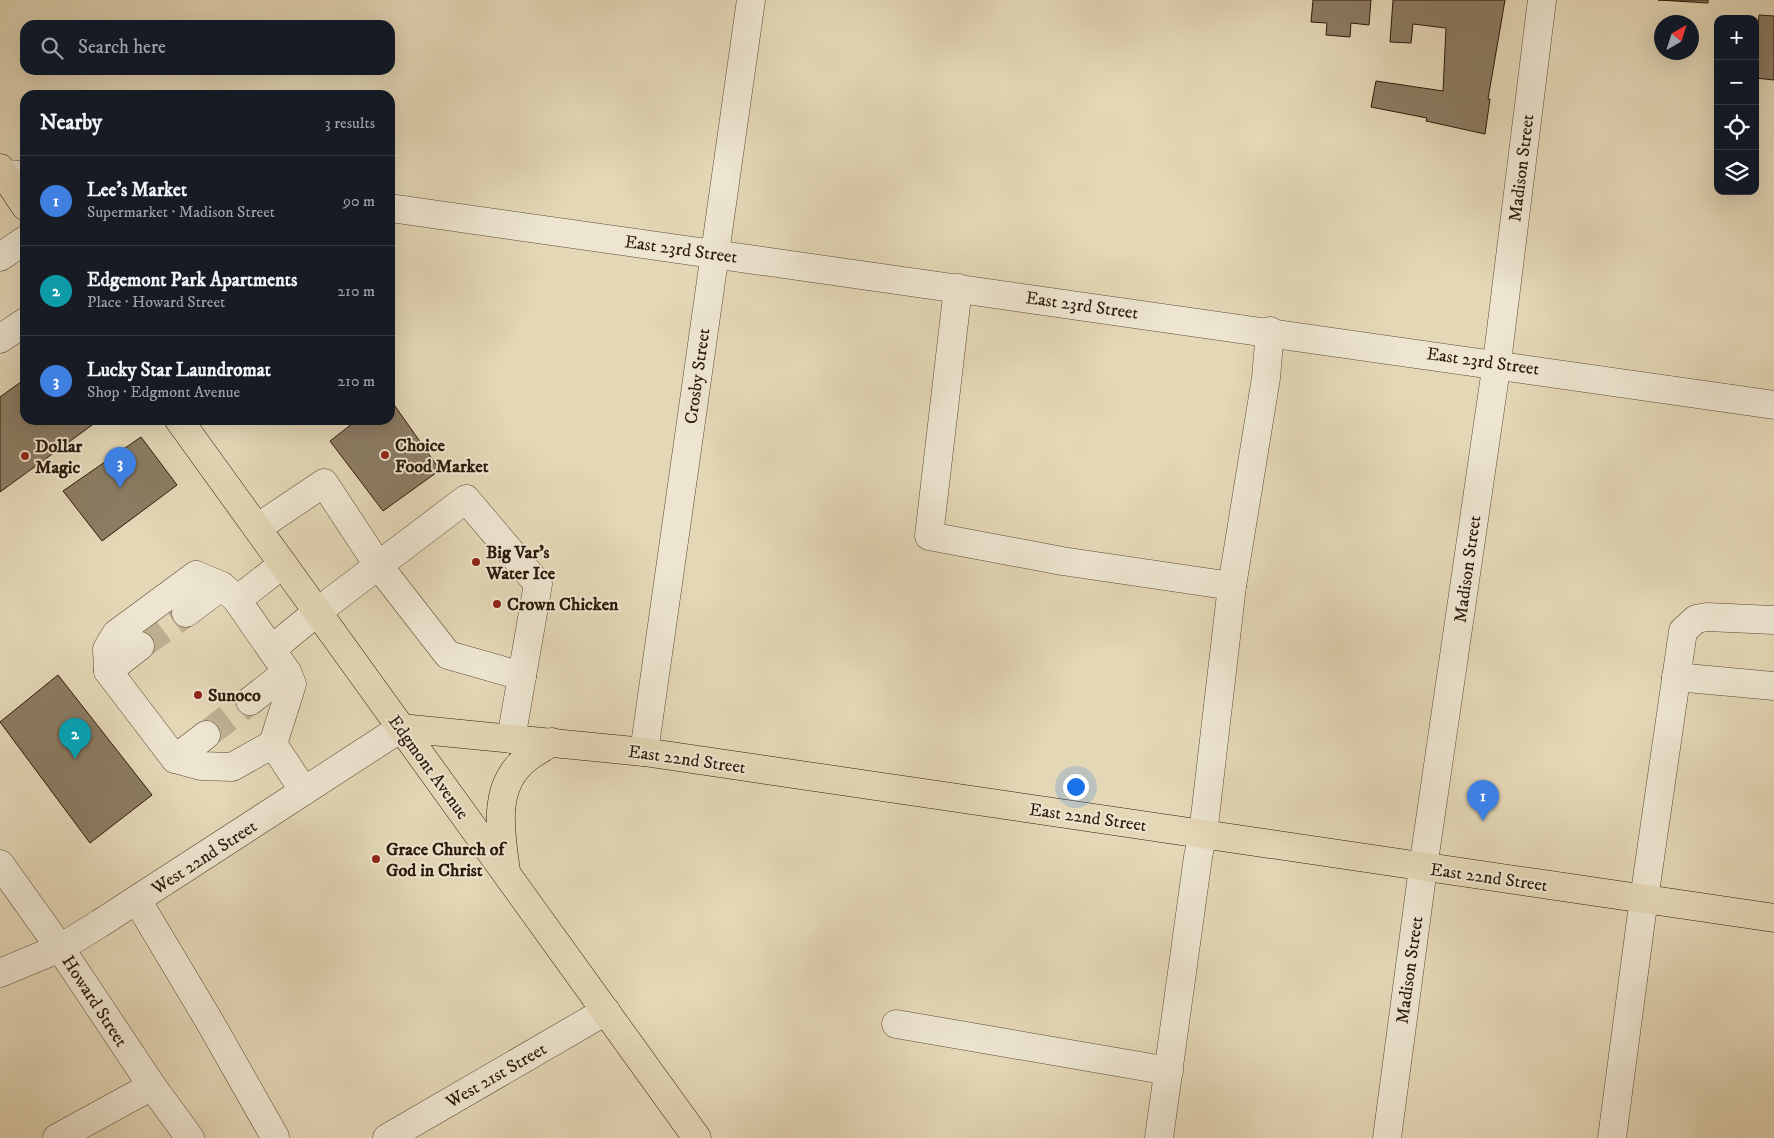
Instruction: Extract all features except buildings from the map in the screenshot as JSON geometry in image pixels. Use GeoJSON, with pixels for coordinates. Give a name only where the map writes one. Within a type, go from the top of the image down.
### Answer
{"type":"FeatureCollection","features":[{"type":"Feature","properties":{"kind":"main road"},"geometry":{"type":"LineString","coordinates":[[10,172],[20,195]]}},
{"type":"Feature","properties":{"kind":"main road","name":"Edgmont Avenue"},"geometry":{"type":"LineString","coordinates":[[183,425],[695,1137]]}},
{"type":"Feature","properties":{"kind":"main road","name":"East 22nd Street"},"geometry":{"type":"LineString","coordinates":[[401,728],[644,752],[1423,868],[1774,918]]}},
{"type":"Feature","properties":{"kind":"main road"},"geometry":{"type":"LineString","coordinates":[[507,874],[500,819],[506,786],[514,771],[526,759],[552,742]]}},
{"type":"Feature","properties":{"kind":"street","name":"Crosby Street"},"geometry":{"type":"LineString","coordinates":[[644,752],[751,0]]}},
{"type":"Feature","properties":{"kind":"street","name":"Madison Street"},"geometry":{"type":"LineString","coordinates":[[1387,1138],[1423,868],[1497,362],[1542,0]]}},
{"type":"Feature","properties":{"kind":"street","name":"East 23rd Street"},"geometry":{"type":"LineString","coordinates":[[395,209],[1497,362],[1774,405]]}},
{"type":"Feature","properties":{"kind":"street"},"geometry":{"type":"LineString","coordinates":[[0,257],[20,243]]}},
{"type":"Feature","properties":{"kind":"street"},"geometry":{"type":"LineString","coordinates":[[958,288],[929,536],[1062,561],[1232,586]]}},
{"type":"Feature","properties":{"kind":"street"},"geometry":{"type":"LineString","coordinates":[[0,339],[20,325]]}},
{"type":"Feature","properties":{"kind":"street"},"geometry":{"type":"LineString","coordinates":[[1159,1138],[1202,834],[1232,586],[1266,378],[1270,331]]}},
{"type":"Feature","properties":{"kind":"street"},"geometry":{"type":"LineString","coordinates":[[257,528],[324,483],[378,565],[448,655],[522,676]]}},
{"type":"Feature","properties":{"kind":"street"},"geometry":{"type":"LineString","coordinates":[[272,649],[317,612],[466,499],[538,584],[511,739]]}},
{"type":"Feature","properties":{"kind":"street"},"geometry":{"type":"LineString","coordinates":[[186,613],[229,593],[283,564]]}},
{"type":"Feature","properties":{"kind":"street"},"geometry":{"type":"LineString","coordinates":[[196,575],[229,593],[288,672],[292,684],[273,744],[232,766],[201,766],[175,758],[108,671],[107,649],[116,634],[196,575]]}},
{"type":"Feature","properties":{"kind":"street"},"geometry":{"type":"LineString","coordinates":[[1617,1137],[1644,900],[1684,631],[1696,619],[1724,617],[1774,620]]}},
{"type":"Feature","properties":{"kind":"street"},"geometry":{"type":"LineString","coordinates":[[108,671],[140,646]]}},
{"type":"Feature","properties":{"kind":"street"},"geometry":{"type":"LineString","coordinates":[[250,700],[288,672]]}},
{"type":"Feature","properties":{"kind":"street"},"geometry":{"type":"LineString","coordinates":[[1676,677],[1774,686]]}},
{"type":"Feature","properties":{"kind":"street","name":"West 22nd Street"},"geometry":{"type":"LineString","coordinates":[[0,973],[60,948],[401,728]]}},
{"type":"Feature","properties":{"kind":"street"},"geometry":{"type":"LineString","coordinates":[[175,758],[206,735]]}},
{"type":"Feature","properties":{"kind":"street"},"geometry":{"type":"LineString","coordinates":[[273,744],[304,791]]}},
{"type":"Feature","properties":{"kind":"street","name":"Howard Street"},"geometry":{"type":"LineString","coordinates":[[0,864],[60,948],[152,1086],[190,1138]]}},
{"type":"Feature","properties":{"kind":"street"},"geometry":{"type":"LineString","coordinates":[[137,900],[211,1024],[275,1137]]}},
{"type":"Feature","properties":{"kind":"street","name":"West 21st Street"},"geometry":{"type":"LineString","coordinates":[[386,1138],[606,1011]]}},
{"type":"Feature","properties":{"kind":"street"},"geometry":{"type":"LineString","coordinates":[[896,1024],[1169,1070]]}},
{"type":"Feature","properties":{"kind":"street"},"geometry":{"type":"LineString","coordinates":[[57,1138],[152,1086]]}},
{"type":"Feature","properties":{"kind":"tunnel"},"geometry":{"type":"LineString","coordinates":[[140,646],[186,613]]}},
{"type":"Feature","properties":{"kind":"tunnel"},"geometry":{"type":"LineString","coordinates":[[206,735],[250,701]]}},
{"type":"Feature","properties":{"kind":"place","name":"Choice Food Market"},"geometry":{"type":"Point","coordinates":[385,455]}},
{"type":"Feature","properties":{"kind":"place","name":"Dollar Magic"},"geometry":{"type":"Point","coordinates":[25,456]}},
{"type":"Feature","properties":{"kind":"place","name":"Lucky Star Laundromat"},"geometry":{"type":"Point","coordinates":[120,488]}},
{"type":"Feature","properties":{"kind":"place","name":"Big Var's Water Ice"},"geometry":{"type":"Point","coordinates":[476,562]}},
{"type":"Feature","properties":{"kind":"place","name":"Crown Chicken"},"geometry":{"type":"Point","coordinates":[497,604]}},
{"type":"Feature","properties":{"kind":"place","name":"Sunoco"},"geometry":{"type":"Point","coordinates":[198,695]}},
{"type":"Feature","properties":{"kind":"place","name":"Edgemont Park Apartments"},"geometry":{"type":"Point","coordinates":[75,759]}},
{"type":"Feature","properties":{"kind":"place","name":"Lee's Market"},"geometry":{"type":"Point","coordinates":[1483,821]}},
{"type":"Feature","properties":{"kind":"place","name":"Grace Church of God in Christ"},"geometry":{"type":"Point","coordinates":[376,859]}}]}
